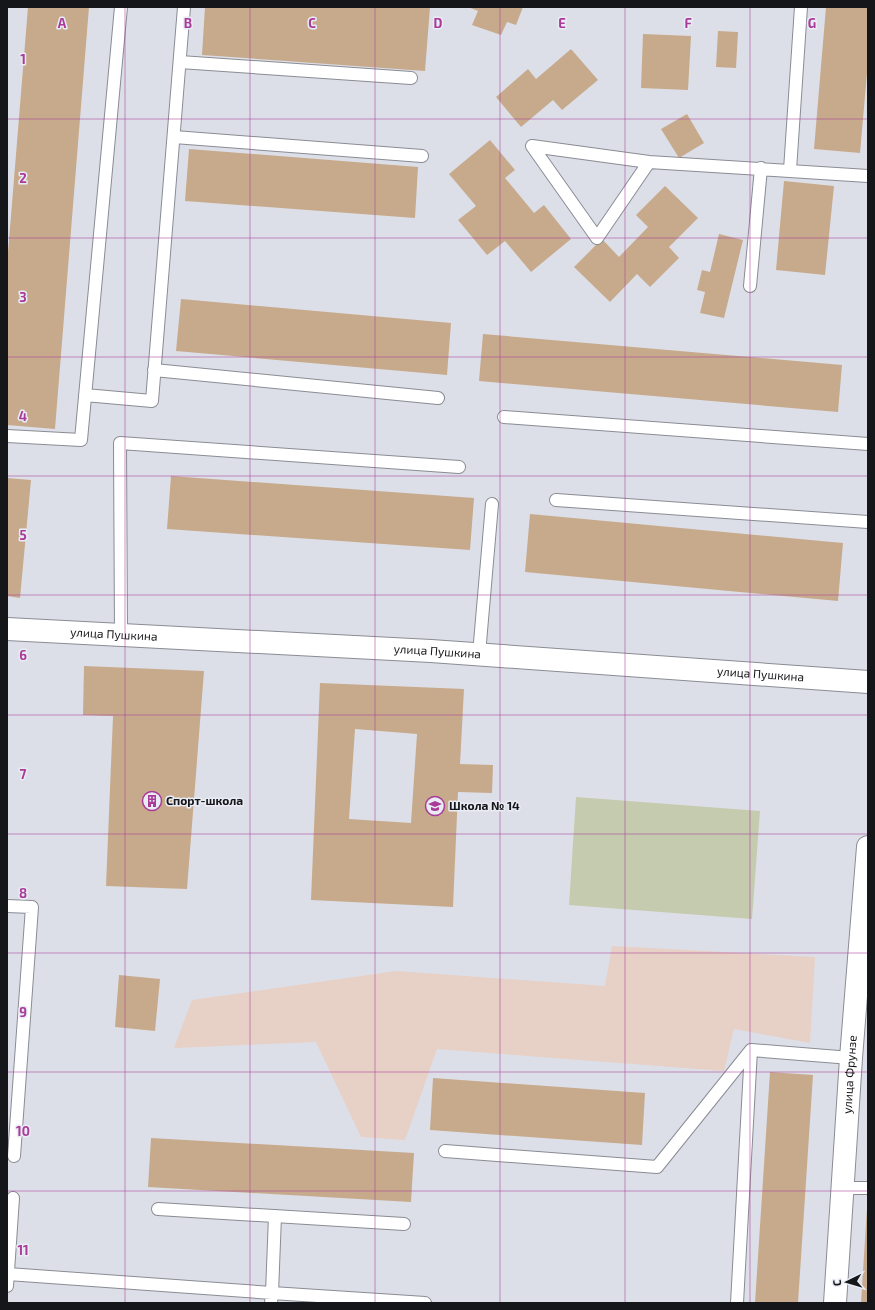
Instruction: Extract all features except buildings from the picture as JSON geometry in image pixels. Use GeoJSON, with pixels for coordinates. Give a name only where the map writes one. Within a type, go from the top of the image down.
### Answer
{"type":"FeatureCollection","features":[{"type":"Feature","properties":{"kind":"street","name":"улица Пушкина"},"geometry":{"type":"LineString","coordinates":[[7,629],[479,654],[868,682]]}},
{"type":"Feature","properties":{"kind":"street","name":"улица Фрунзе"},"geometry":{"type":"LineString","coordinates":[[835,1303],[851,1058],[868,847]]}},
{"type":"Feature","properties":{"kind":"lane"},"geometry":{"type":"LineString","coordinates":[[7,436],[81,440],[121,7]]}},
{"type":"Feature","properties":{"kind":"lane"},"geometry":{"type":"LineString","coordinates":[[85,395],[152,401],[184,7]]}},
{"type":"Feature","properties":{"kind":"lane"},"geometry":{"type":"LineString","coordinates":[[790,170],[801,7]]}},
{"type":"Feature","properties":{"kind":"lane"},"geometry":{"type":"LineString","coordinates":[[180,62],[411,78]]}},
{"type":"Feature","properties":{"kind":"lane"},"geometry":{"type":"LineString","coordinates":[[174,137],[422,156]]}},
{"type":"Feature","properties":{"kind":"lane"},"geometry":{"type":"LineString","coordinates":[[649,162],[597,238],[532,146],[649,162],[868,176]]}},
{"type":"Feature","properties":{"kind":"lane"},"geometry":{"type":"LineString","coordinates":[[750,286],[761,168]]}},
{"type":"Feature","properties":{"kind":"lane"},"geometry":{"type":"LineString","coordinates":[[154,370],[438,398]]}},
{"type":"Feature","properties":{"kind":"lane"},"geometry":{"type":"LineString","coordinates":[[504,417],[868,444]]}},
{"type":"Feature","properties":{"kind":"lane"},"geometry":{"type":"LineString","coordinates":[[121,634],[120,443],[459,467]]}},
{"type":"Feature","properties":{"kind":"lane"},"geometry":{"type":"LineString","coordinates":[[556,500],[868,522]]}},
{"type":"Feature","properties":{"kind":"lane"},"geometry":{"type":"LineString","coordinates":[[479,654],[492,504]]}},
{"type":"Feature","properties":{"kind":"lane"},"geometry":{"type":"LineString","coordinates":[[7,906],[32,907],[14,1156]]}},
{"type":"Feature","properties":{"kind":"lane"},"geometry":{"type":"LineString","coordinates":[[751,1050],[851,1058]]}},
{"type":"Feature","properties":{"kind":"lane"},"geometry":{"type":"LineString","coordinates":[[445,1151],[657,1167],[751,1050]]}},
{"type":"Feature","properties":{"kind":"lane"},"geometry":{"type":"LineString","coordinates":[[737,1303],[751,1050]]}},
{"type":"Feature","properties":{"kind":"lane"},"geometry":{"type":"LineString","coordinates":[[842,1188],[868,1188]]}},
{"type":"Feature","properties":{"kind":"lane"},"geometry":{"type":"LineString","coordinates":[[13,1198],[8,1280],[272,1298],[425,1303]]}},
{"type":"Feature","properties":{"kind":"lane"},"geometry":{"type":"LineString","coordinates":[[158,1209],[404,1224]]}},
{"type":"Feature","properties":{"kind":"lane"},"geometry":{"type":"LineString","coordinates":[[272,1298],[276,1216]]}},
{"type":"Feature","properties":{"kind":"shaded area"},"geometry":{"type":"Polygon","coordinates":[[[612,946],[815,957],[810,1043],[734,1029],[724,1071],[437,1049],[405,1140],[361,1137],[316,1042],[174,1048],[192,1000],[396,971],[605,986],[612,946]]]}},
{"type":"Feature","properties":{"kind":"green space"},"geometry":{"type":"Polygon","coordinates":[[[576,797],[760,811],[752,919],[569,905],[576,797]]]}},
{"type":"Feature","properties":{"kind":"place","name":"Спорт-школа"},"geometry":{"type":"Point","coordinates":[152,801]}},
{"type":"Feature","properties":{"kind":"place","name":"Школа № 14"},"geometry":{"type":"Point","coordinates":[435,806]}}]}
